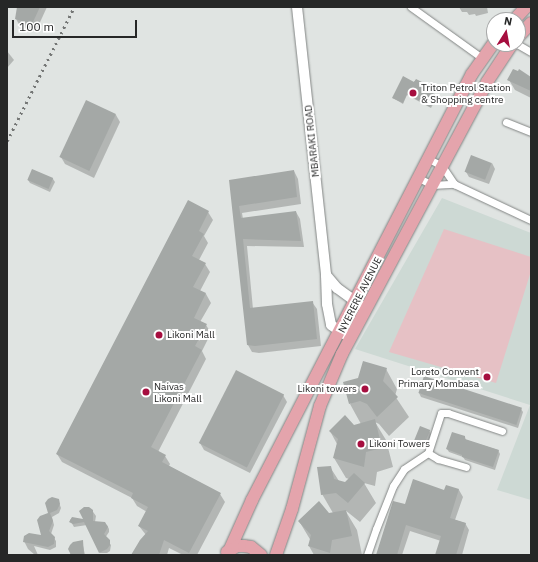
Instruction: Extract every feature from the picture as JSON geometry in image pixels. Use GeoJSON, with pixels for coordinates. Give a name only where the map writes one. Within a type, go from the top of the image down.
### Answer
{"type":"FeatureCollection","features":[{"type":"Feature","properties":{"kind":"highway","name":"NYERERE AVENUE"},"geometry":{"type":"LineString","coordinates":[[276,555],[292,509],[320,406],[346,335],[356,301],[472,74],[486,52]]}},
{"type":"Feature","properties":{"kind":"highway","name":"NYERERE AVENUE"},"geometry":{"type":"LineString","coordinates":[[227,552],[252,500],[346,335],[366,309],[487,82],[507,52]]}},
{"type":"Feature","properties":{"kind":"highway"},"geometry":{"type":"LineString","coordinates":[[472,74],[487,82]]}},
{"type":"Feature","properties":{"kind":"highway"},"geometry":{"type":"LineString","coordinates":[[227,552],[244,546],[252,547],[261,555]]}},
{"type":"Feature","properties":{"kind":"main road","name":"MBARAKI ROAD"},"geometry":{"type":"LineString","coordinates":[[297,7],[326,275],[327,304],[331,325],[346,335]]}},
{"type":"Feature","properties":{"kind":"main road"},"geometry":{"type":"LineString","coordinates":[[326,275],[337,288],[366,309]]}},
{"type":"Feature","properties":{"kind":"street"},"geometry":{"type":"LineString","coordinates":[[411,7],[482,58]]}},
{"type":"Feature","properties":{"kind":"street"},"geometry":{"type":"LineString","coordinates":[[506,122],[531,132]]}},
{"type":"Feature","properties":{"kind":"street"},"geometry":{"type":"LineString","coordinates":[[429,159],[442,166],[454,184]]}},
{"type":"Feature","properties":{"kind":"street"},"geometry":{"type":"LineString","coordinates":[[419,178],[432,185],[454,184],[531,220]]}},
{"type":"Feature","properties":{"kind":"street"},"geometry":{"type":"LineString","coordinates":[[367,555],[393,486],[404,469],[428,453],[441,413],[448,413],[502,431]]}},
{"type":"Feature","properties":{"kind":"street"},"geometry":{"type":"LineString","coordinates":[[428,453],[438,459],[466,467]]}},
{"type":"Feature","properties":{"kind":"shaded area","name":"Loreto Convent Primary Mombasa"},"geometry":{"type":"Polygon","coordinates":[[[442,198],[531,233],[531,500],[497,490],[530,405],[355,349],[442,198]]]}},
{"type":"Feature","properties":{"kind":"shaded area"},"geometry":{"type":"Polygon","coordinates":[[[444,229],[531,257],[531,271],[496,383],[389,352],[444,229]]]}},
{"type":"Feature","properties":{"kind":"building"},"geometry":{"type":"Polygon","coordinates":[[[17,7],[40,7],[32,24],[15,19],[17,7]]]}},
{"type":"Feature","properties":{"kind":"building"},"geometry":{"type":"Polygon","coordinates":[[[513,69],[518,71],[519,69],[531,77],[531,91],[507,80],[513,69]]]}},
{"type":"Feature","properties":{"kind":"building","name":"Triton Petrol Station & Shopping centre"},"geometry":{"type":"Polygon","coordinates":[[[403,76],[414,82],[416,79],[430,86],[428,91],[437,95],[430,107],[407,94],[403,103],[392,98],[403,76]]]}},
{"type":"Feature","properties":{"kind":"building"},"geometry":{"type":"Polygon","coordinates":[[[86,100],[116,114],[89,171],[59,157],[86,100]]]}},
{"type":"Feature","properties":{"kind":"building"},"geometry":{"type":"Polygon","coordinates":[[[471,155],[492,163],[485,180],[465,172],[471,155]]]}},
{"type":"Feature","properties":{"kind":"building"},"geometry":{"type":"Polygon","coordinates":[[[32,169],[53,178],[48,189],[27,180],[32,169]]]}},
{"type":"Feature","properties":{"kind":"building"},"geometry":{"type":"Polygon","coordinates":[[[294,170],[297,197],[239,206],[241,218],[296,211],[301,241],[243,239],[250,308],[313,301],[317,339],[255,346],[247,345],[229,180],[294,170]]]}},
{"type":"Feature","properties":{"kind":"building","name":"Likoni Mall"},"geometry":{"type":"Polygon","coordinates":[[[188,200],[209,211],[199,231],[204,234],[192,256],[206,263],[193,287],[206,293],[194,318],[207,324],[195,346],[202,350],[151,447],[166,455],[162,462],[221,493],[189,553],[164,540],[159,555],[131,555],[140,540],[148,531],[138,526],[148,507],[131,498],[133,493],[56,454],[188,200]]]}},
{"type":"Feature","properties":{"kind":"building","name":"Likoni towers"},"geometry":{"type":"Polygon","coordinates":[[[363,361],[387,368],[383,381],[398,397],[377,417],[367,404],[360,401],[349,404],[343,382],[358,378],[363,361]]]}},
{"type":"Feature","properties":{"kind":"building"},"geometry":{"type":"Polygon","coordinates":[[[236,370],[284,395],[247,468],[199,443],[236,370]]]}},
{"type":"Feature","properties":{"kind":"building"},"geometry":{"type":"Polygon","coordinates":[[[424,376],[522,408],[516,425],[418,393],[424,376]]]}},
{"type":"Feature","properties":{"kind":"building","name":"Likoni Towers"},"geometry":{"type":"Polygon","coordinates":[[[345,415],[354,425],[375,419],[382,448],[366,452],[364,467],[333,458],[338,439],[329,431],[345,415]]]}},
{"type":"Feature","properties":{"kind":"building"},"geometry":{"type":"Polygon","coordinates":[[[420,426],[430,430],[423,448],[413,444],[420,426]]]}},
{"type":"Feature","properties":{"kind":"building"},"geometry":{"type":"Polygon","coordinates":[[[452,432],[465,436],[465,439],[499,450],[493,467],[462,457],[462,455],[446,449],[452,432]]]}},
{"type":"Feature","properties":{"kind":"building","name":"Likoni Towers"},"geometry":{"type":"Polygon","coordinates":[[[331,466],[334,479],[345,482],[354,473],[365,483],[348,503],[336,493],[321,495],[317,467],[331,466]]]}},
{"type":"Feature","properties":{"kind":"building"},"geometry":{"type":"Polygon","coordinates":[[[413,479],[444,490],[446,485],[459,489],[450,518],[466,523],[456,555],[435,555],[441,536],[406,525],[397,555],[376,555],[393,501],[405,504],[413,479]]]}},
{"type":"Feature","properties":{"kind":"building"},"geometry":{"type":"Polygon","coordinates":[[[52,497],[59,499],[60,504],[57,510],[50,513],[53,521],[49,531],[55,537],[54,544],[48,547],[23,542],[24,536],[29,533],[41,535],[37,520],[40,516],[48,513],[45,503],[52,497]]]}},
{"type":"Feature","properties":{"kind":"building"},"geometry":{"type":"Polygon","coordinates":[[[319,501],[329,513],[346,510],[352,536],[332,540],[330,553],[308,546],[311,535],[298,521],[319,501]]]}},
{"type":"Feature","properties":{"kind":"building"},"geometry":{"type":"Polygon","coordinates":[[[84,507],[89,507],[93,510],[93,521],[105,522],[108,527],[104,534],[110,540],[110,545],[107,549],[99,553],[84,522],[73,524],[69,522],[72,517],[83,519],[79,511],[84,507]]]}},
{"type":"Feature","properties":{"kind":"building"},"geometry":{"type":"Polygon","coordinates":[[[83,540],[84,555],[71,555],[68,549],[70,545],[73,542],[83,540]]]}},
{"type":"Feature","properties":{"kind":"railway"},"geometry":{"type":"LineString","coordinates":[[7,141],[74,7]]}},
{"type":"Feature","properties":{"kind":"place","name":"Triton Petrol Station & Shopping centre"},"geometry":{"type":"Point","coordinates":[413,93]}},
{"type":"Feature","properties":{"kind":"place","name":"Likoni Mall"},"geometry":{"type":"Point","coordinates":[159,335]}},
{"type":"Feature","properties":{"kind":"place","name":"Loreto Convent Primary Mombasa"},"geometry":{"type":"Point","coordinates":[487,377]}},
{"type":"Feature","properties":{"kind":"place","name":"Likoni towers"},"geometry":{"type":"Point","coordinates":[365,389]}},
{"type":"Feature","properties":{"kind":"place","name":"Naivas Likoni Mall"},"geometry":{"type":"Point","coordinates":[146,392]}},
{"type":"Feature","properties":{"kind":"place","name":"Likoni Towers"},"geometry":{"type":"Point","coordinates":[361,444]}}]}
